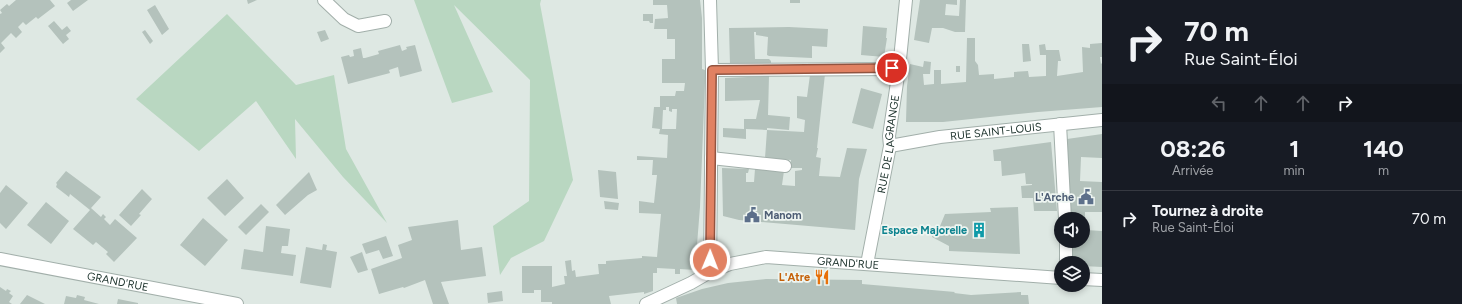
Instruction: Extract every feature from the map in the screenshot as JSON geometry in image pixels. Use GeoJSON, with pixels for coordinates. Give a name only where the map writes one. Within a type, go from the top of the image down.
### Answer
{"type":"FeatureCollection","features":[{"type":"Feature","properties":{"kind":"street"},"geometry":{"type":"LineString","coordinates":[[324,0],[344,19],[358,26],[385,21]]}},
{"type":"Feature","properties":{"kind":"street"},"geometry":{"type":"LineString","coordinates":[[710,0],[712,70],[710,272]]}},
{"type":"Feature","properties":{"kind":"street","name":"RUE DE LAGRANGE"},"geometry":{"type":"LineString","coordinates":[[867,264],[890,146],[889,136],[899,69],[906,0]]}},
{"type":"Feature","properties":{"kind":"street"},"geometry":{"type":"LineString","coordinates":[[712,70],[899,69]]}},
{"type":"Feature","properties":{"kind":"street","name":"RUE SAINT-LOUIS"},"geometry":{"type":"LineString","coordinates":[[890,146],[940,137],[1102,120]]}},
{"type":"Feature","properties":{"kind":"street"},"geometry":{"type":"LineString","coordinates":[[1060,124],[1065,212]]}},
{"type":"Feature","properties":{"kind":"street"},"geometry":{"type":"LineString","coordinates":[[711,158],[785,166]]}},
{"type":"Feature","properties":{"kind":"street","name":"GRAND'RUE"},"geometry":{"type":"LineString","coordinates":[[646,304],[691,283],[710,272],[730,264],[766,256],[1054,277]]}},
{"type":"Feature","properties":{"kind":"street","name":"GRAND'RUE"},"geometry":{"type":"LineString","coordinates":[[0,259],[237,304]]}},
{"type":"Feature","properties":{"kind":"street"},"geometry":{"type":"LineString","coordinates":[[1090,279],[1102,280]]}},
{"type":"Feature","properties":{"kind":"green space"},"geometry":{"type":"Polygon","coordinates":[[[414,0],[541,0],[540,4],[573,180],[544,241],[511,258],[500,275],[493,226],[529,201],[530,80],[454,5],[493,92],[452,103],[414,0]]]}},
{"type":"Feature","properties":{"kind":"green space"},"geometry":{"type":"Polygon","coordinates":[[[227,14],[296,85],[334,75],[346,149],[387,223],[343,177],[295,119],[296,159],[256,101],[199,151],[136,99],[227,14]]]}},
{"type":"Feature","properties":{"kind":"building"},"geometry":{"type":"Polygon","coordinates":[[[16,0],[50,0],[55,6],[38,19],[36,17],[26,25],[23,22],[18,27],[22,32],[16,38],[11,33],[1,43],[5,48],[0,53],[0,14],[2,13],[0,10],[7,4],[9,6],[16,0]]]}},
{"type":"Feature","properties":{"kind":"building"},"geometry":{"type":"Polygon","coordinates":[[[71,0],[88,0],[73,11],[67,3],[71,0]]]}},
{"type":"Feature","properties":{"kind":"building"},"geometry":{"type":"Polygon","coordinates":[[[247,0],[257,0],[248,4],[247,0]]]}},
{"type":"Feature","properties":{"kind":"building"},"geometry":{"type":"Polygon","coordinates":[[[653,0],[700,0],[702,18],[702,69],[705,70],[705,82],[700,207],[695,270],[680,269],[680,274],[675,274],[675,269],[657,268],[657,273],[653,273],[653,291],[644,294],[644,292],[609,296],[611,304],[552,304],[552,302],[541,302],[541,290],[534,290],[534,293],[522,293],[522,266],[552,266],[552,287],[565,284],[564,276],[567,276],[565,261],[571,260],[572,271],[575,270],[576,277],[599,274],[598,264],[606,264],[606,261],[642,258],[642,256],[657,257],[661,214],[639,213],[639,201],[654,203],[657,175],[652,175],[653,160],[637,160],[637,156],[667,158],[668,135],[659,134],[660,129],[652,128],[654,107],[660,107],[660,96],[675,96],[676,91],[684,91],[685,83],[662,83],[662,59],[675,59],[675,39],[667,39],[667,29],[654,29],[655,19],[668,18],[667,5],[653,5],[653,0]],[[666,107],[666,110],[663,110],[662,129],[676,129],[677,109],[672,109],[672,112],[669,111],[669,107],[666,107]]]}},
{"type":"Feature","properties":{"kind":"building"},"geometry":{"type":"Polygon","coordinates":[[[790,0],[800,0],[800,3],[790,3],[790,0]]]}},
{"type":"Feature","properties":{"kind":"building"},"geometry":{"type":"Polygon","coordinates":[[[920,0],[957,0],[957,5],[946,4],[945,15],[959,16],[960,0],[966,0],[965,32],[955,32],[943,28],[932,28],[929,43],[914,40],[920,0]]]}},
{"type":"Feature","properties":{"kind":"building"},"geometry":{"type":"Polygon","coordinates":[[[155,5],[169,29],[162,35],[147,10],[155,5]]]}},
{"type":"Feature","properties":{"kind":"building"},"geometry":{"type":"Polygon","coordinates":[[[643,14],[653,14],[653,23],[643,21],[643,14]]]}},
{"type":"Feature","properties":{"kind":"building"},"geometry":{"type":"Polygon","coordinates":[[[54,21],[62,30],[67,26],[71,31],[66,35],[69,39],[63,44],[48,26],[54,21]]]}},
{"type":"Feature","properties":{"kind":"building"},"geometry":{"type":"Polygon","coordinates":[[[863,26],[887,28],[884,57],[861,55],[863,26]]]}},
{"type":"Feature","properties":{"kind":"building"},"geometry":{"type":"Polygon","coordinates":[[[789,27],[828,29],[827,47],[812,46],[812,58],[769,56],[767,55],[768,37],[756,35],[756,32],[754,32],[755,59],[769,59],[771,61],[771,65],[730,65],[729,28],[789,27]]]}},
{"type":"Feature","properties":{"kind":"building"},"geometry":{"type":"Polygon","coordinates":[[[145,30],[153,41],[150,44],[142,32],[145,30]]]}},
{"type":"Feature","properties":{"kind":"building"},"geometry":{"type":"Polygon","coordinates":[[[325,30],[329,39],[321,42],[317,32],[325,30]]]}},
{"type":"Feature","properties":{"kind":"building"},"geometry":{"type":"Polygon","coordinates":[[[967,38],[975,38],[975,61],[978,65],[979,75],[994,74],[994,79],[1014,77],[1014,72],[1028,71],[1029,77],[1046,76],[1046,55],[1040,55],[1039,45],[1045,44],[1046,50],[1059,50],[1061,61],[1058,61],[1057,76],[1083,72],[1082,47],[1090,48],[1090,44],[1102,43],[1102,57],[1100,57],[1101,64],[1102,63],[1102,107],[943,122],[906,122],[907,86],[910,64],[923,67],[924,61],[931,62],[930,74],[923,74],[924,85],[934,84],[934,70],[941,70],[941,84],[966,82],[967,38]]]}},
{"type":"Feature","properties":{"kind":"building"},"geometry":{"type":"Polygon","coordinates":[[[1022,44],[1029,44],[1031,61],[1023,62],[1022,44]]]}},
{"type":"Feature","properties":{"kind":"building"},"geometry":{"type":"Polygon","coordinates":[[[400,45],[402,51],[407,49],[406,47],[415,45],[422,71],[400,77],[398,67],[389,70],[390,73],[348,84],[341,57],[349,55],[350,57],[354,56],[353,50],[361,48],[363,58],[365,58],[379,54],[378,51],[400,45]]]}},
{"type":"Feature","properties":{"kind":"building"},"geometry":{"type":"Polygon","coordinates":[[[956,66],[960,66],[960,72],[956,72],[956,66]]]}},
{"type":"Feature","properties":{"kind":"building"},"geometry":{"type":"Polygon","coordinates":[[[825,74],[816,157],[821,158],[819,176],[840,177],[847,148],[867,149],[859,179],[855,230],[739,220],[723,216],[722,168],[749,169],[748,173],[746,173],[746,182],[754,182],[755,169],[784,171],[782,185],[795,186],[795,171],[802,170],[802,168],[791,168],[791,160],[765,158],[767,130],[804,132],[805,120],[797,118],[797,96],[807,97],[810,75],[825,74]]]}},
{"type":"Feature","properties":{"kind":"building"},"geometry":{"type":"Polygon","coordinates":[[[769,76],[768,115],[790,117],[789,130],[767,128],[767,130],[746,129],[746,139],[723,137],[723,128],[744,129],[744,119],[756,119],[760,100],[725,101],[725,78],[769,76]]]}},
{"type":"Feature","properties":{"kind":"building"},"geometry":{"type":"Polygon","coordinates":[[[861,88],[882,94],[873,129],[852,123],[861,88]]]}},
{"type":"Feature","properties":{"kind":"building"},"geometry":{"type":"Polygon","coordinates":[[[1102,134],[1102,158],[1081,157],[1080,181],[1102,182],[1102,212],[1071,212],[1066,149],[1067,139],[1102,134]]]}},
{"type":"Feature","properties":{"kind":"building"},"geometry":{"type":"Polygon","coordinates":[[[1051,142],[1057,211],[1034,211],[1033,198],[1022,198],[1021,186],[1032,185],[1026,184],[1025,173],[1002,176],[1001,161],[994,161],[993,150],[1051,142]]]}},
{"type":"Feature","properties":{"kind":"building"},"geometry":{"type":"Polygon","coordinates":[[[598,170],[616,172],[618,199],[600,197],[598,170]]]}},
{"type":"Feature","properties":{"kind":"building"},"geometry":{"type":"Polygon","coordinates":[[[66,171],[101,197],[91,208],[101,217],[103,214],[106,217],[104,219],[110,225],[115,219],[137,238],[114,262],[106,254],[108,252],[96,242],[93,245],[73,229],[90,210],[70,194],[69,197],[56,187],[56,183],[66,171]]]}},
{"type":"Feature","properties":{"kind":"building"},"geometry":{"type":"Polygon","coordinates":[[[309,172],[317,190],[308,195],[285,215],[276,205],[309,172]]]}},
{"type":"Feature","properties":{"kind":"building"},"geometry":{"type":"Polygon","coordinates":[[[227,179],[244,198],[225,216],[207,198],[227,179]]]}},
{"type":"Feature","properties":{"kind":"building"},"geometry":{"type":"Polygon","coordinates":[[[6,185],[28,203],[6,229],[0,223],[0,193],[6,185]]]}},
{"type":"Feature","properties":{"kind":"building"},"geometry":{"type":"Polygon","coordinates":[[[142,189],[152,199],[131,226],[119,215],[142,189]]]}},
{"type":"Feature","properties":{"kind":"building"},"geometry":{"type":"Polygon","coordinates":[[[604,201],[619,203],[618,210],[605,209],[604,201]]]}},
{"type":"Feature","properties":{"kind":"building"},"geometry":{"type":"Polygon","coordinates":[[[46,202],[69,221],[51,244],[27,225],[46,202]]]}},
{"type":"Feature","properties":{"kind":"building"},"geometry":{"type":"Polygon","coordinates":[[[261,204],[269,212],[246,235],[238,227],[261,204]]]}},
{"type":"Feature","properties":{"kind":"building","name":"Espace Majorelle"},"geometry":{"type":"Polygon","coordinates":[[[1018,207],[1020,254],[949,251],[949,246],[932,237],[935,229],[938,231],[945,214],[991,212],[990,208],[1018,207]]]}},
{"type":"Feature","properties":{"kind":"building"},"geometry":{"type":"Polygon","coordinates":[[[203,218],[228,240],[205,266],[180,245],[203,218]]]}},
{"type":"Feature","properties":{"kind":"building"},"geometry":{"type":"Polygon","coordinates":[[[458,220],[461,250],[482,247],[486,276],[441,282],[449,304],[433,304],[425,280],[404,288],[403,287],[379,294],[371,269],[402,258],[398,245],[412,240],[408,227],[458,220]]]}},
{"type":"Feature","properties":{"kind":"building"},"geometry":{"type":"Polygon","coordinates":[[[266,226],[290,229],[288,246],[282,246],[281,253],[296,255],[293,276],[241,269],[244,249],[263,252],[266,226]]]}},
{"type":"Feature","properties":{"kind":"building"},"geometry":{"type":"Polygon","coordinates":[[[1090,230],[1102,231],[1102,267],[1090,266],[1090,256],[1069,256],[1069,248],[1090,248],[1090,230]]]}},
{"type":"Feature","properties":{"kind":"building"},"geometry":{"type":"Polygon","coordinates":[[[386,236],[393,256],[383,259],[379,250],[366,254],[362,244],[386,236]]]}},
{"type":"Feature","properties":{"kind":"building"},"geometry":{"type":"Polygon","coordinates":[[[323,244],[327,245],[326,250],[337,252],[331,288],[300,283],[306,247],[322,250],[323,244]]]}},
{"type":"Feature","properties":{"kind":"building"},"geometry":{"type":"Polygon","coordinates":[[[362,252],[368,270],[358,273],[350,257],[362,252]]]}},
{"type":"Feature","properties":{"kind":"building"},"geometry":{"type":"Polygon","coordinates":[[[766,279],[862,280],[862,284],[955,292],[954,293],[971,295],[1021,292],[1021,295],[1028,295],[1029,304],[677,304],[676,298],[702,289],[728,283],[766,279]]]}},
{"type":"Feature","properties":{"kind":"building"},"geometry":{"type":"Polygon","coordinates":[[[0,287],[6,291],[7,289],[11,291],[9,293],[13,296],[9,302],[12,304],[0,304],[0,287]]]}},
{"type":"Feature","properties":{"kind":"building"},"geometry":{"type":"Polygon","coordinates":[[[502,291],[503,301],[488,303],[487,293],[502,291]]]}},
{"type":"Feature","properties":{"kind":"building"},"geometry":{"type":"Polygon","coordinates":[[[27,295],[45,304],[20,304],[27,295]]]}},
{"type":"Feature","properties":{"kind":"building"},"geometry":{"type":"Polygon","coordinates":[[[77,295],[85,297],[84,300],[99,304],[64,304],[66,296],[76,298],[77,295]]]}},
{"type":"Feature","properties":{"kind":"building"},"geometry":{"type":"Polygon","coordinates":[[[118,299],[138,303],[138,304],[117,304],[118,299]]]}},
{"type":"Feature","properties":{"kind":"place","name":"L'Arche"},"geometry":{"type":"Point","coordinates":[1086,197]}},
{"type":"Feature","properties":{"kind":"place","name":"Manom"},"geometry":{"type":"Point","coordinates":[752,215]}},
{"type":"Feature","properties":{"kind":"place","name":"Espace Majorelle"},"geometry":{"type":"Point","coordinates":[979,230]}},
{"type":"Feature","properties":{"kind":"place","name":"L'Atre"},"geometry":{"type":"Point","coordinates":[822,277]}},
{"type":"Feature","properties":{"kind":"route"},"geometry":{"type":"LineString","coordinates":[[710,260],[712,70],[892,68]]}}]}
